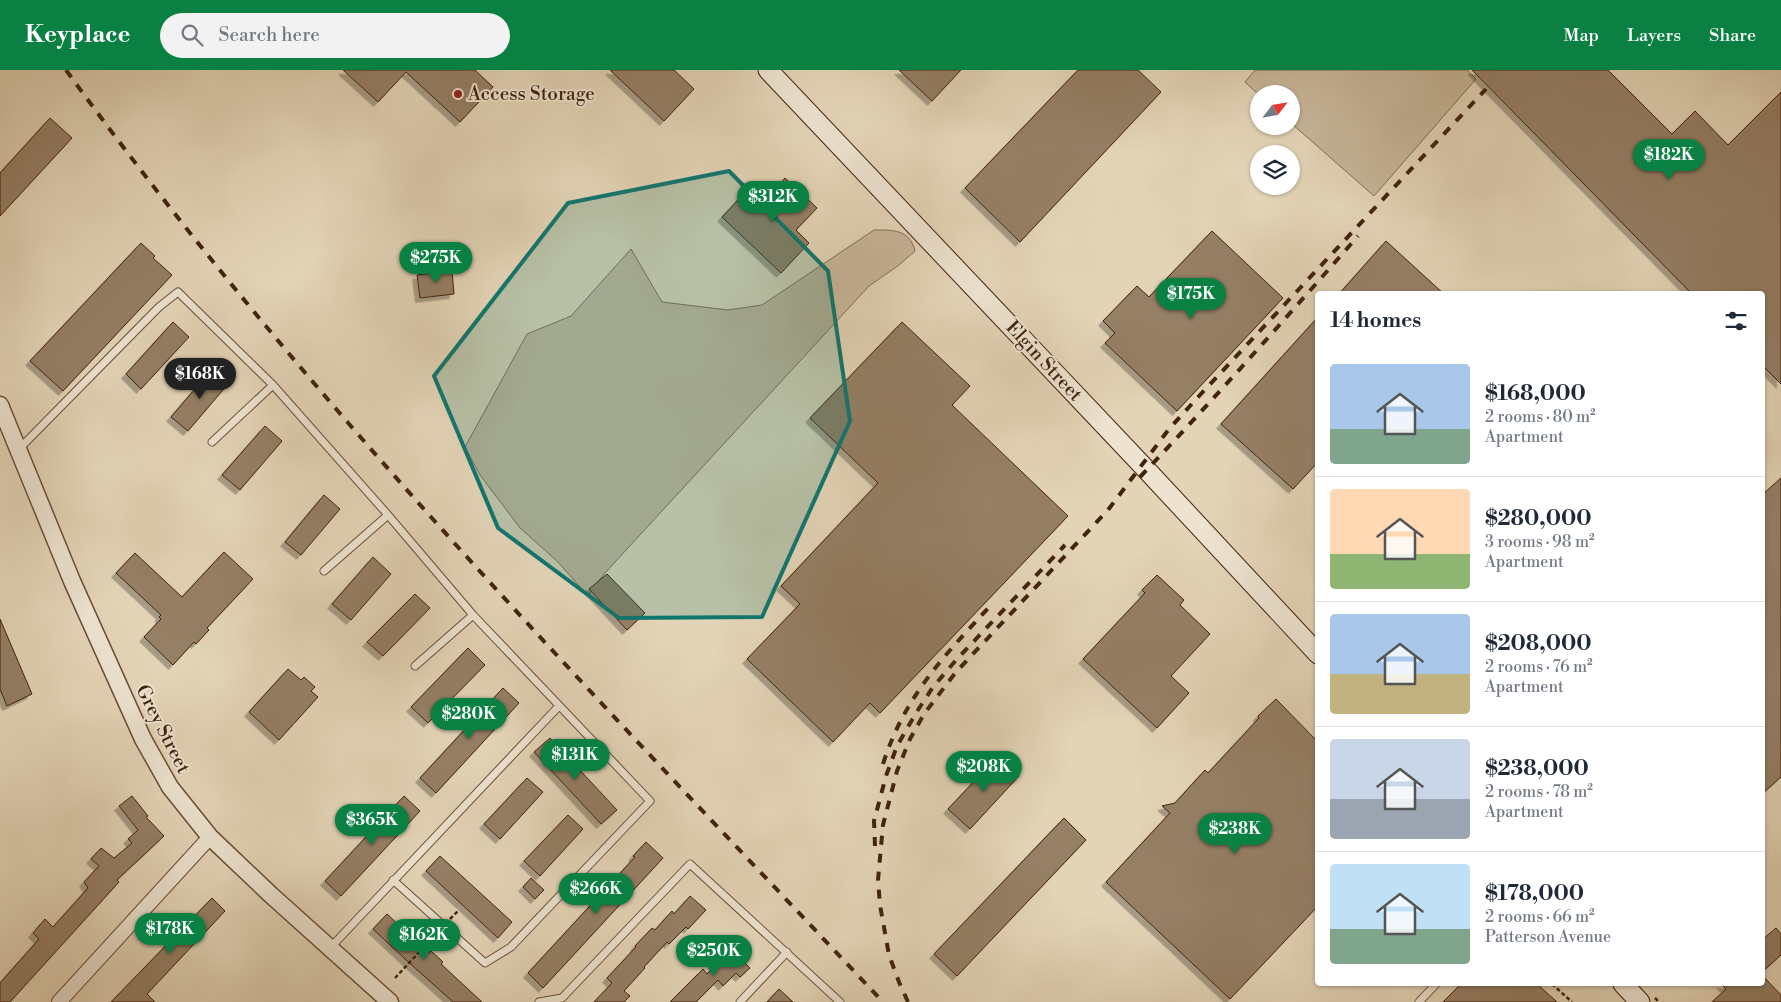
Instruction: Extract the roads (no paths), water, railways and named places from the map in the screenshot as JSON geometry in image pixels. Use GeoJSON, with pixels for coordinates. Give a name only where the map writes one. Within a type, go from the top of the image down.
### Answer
{"type":"FeatureCollection","features":[{"type":"Feature","properties":{"kind":"main road","name":"Elgin Street"},"geometry":{"type":"LineString","coordinates":[[768,70],[1315,651]]}},
{"type":"Feature","properties":{"kind":"main road"},"geometry":{"type":"LineString","coordinates":[[1626,986],[1640,1002]]}},
{"type":"Feature","properties":{"kind":"street","name":"Grey Street"},"geometry":{"type":"LineString","coordinates":[[0,405],[72,580],[142,739],[170,787],[210,837],[271,895],[390,1002]]}},
{"type":"Feature","properties":{"kind":"street"},"geometry":{"type":"LineString","coordinates":[[59,1002],[210,837]]}},
{"type":"Feature","properties":{"kind":"lane"},"geometry":{"type":"LineString","coordinates":[[18,449],[159,308],[178,292],[273,385],[473,615],[650,801],[511,948],[485,963],[393,880]]}},
{"type":"Feature","properties":{"kind":"lane"},"geometry":{"type":"LineString","coordinates":[[212,442],[273,385]]}},
{"type":"Feature","properties":{"kind":"lane"},"geometry":{"type":"LineString","coordinates":[[324,572],[388,515]]}},
{"type":"Feature","properties":{"kind":"lane"},"geometry":{"type":"LineString","coordinates":[[415,666],[473,615]]}},
{"type":"Feature","properties":{"kind":"lane"},"geometry":{"type":"LineString","coordinates":[[330,948],[559,706]]}},
{"type":"Feature","properties":{"kind":"lane"},"geometry":{"type":"LineString","coordinates":[[539,1002],[562,1000],[690,864],[840,1002]]}},
{"type":"Feature","properties":{"kind":"lane"},"geometry":{"type":"LineString","coordinates":[[740,1002],[786,952]]}},
{"type":"Feature","properties":{"kind":"lane"},"geometry":{"type":"LineString","coordinates":[[1419,1002],[1434,986]]}},
{"type":"Feature","properties":{"kind":"railway"},"geometry":{"type":"LineString","coordinates":[[66,70],[159,194],[256,315],[357,433],[459,549],[564,663],[883,1002]]}},
{"type":"Feature","properties":{"kind":"railway"},"geometry":{"type":"LineString","coordinates":[[908,1002],[889,955],[880,905],[878,880],[883,825],[897,771],[910,739],[924,714],[956,672],[1108,510],[1169,429],[1486,89]]}},
{"type":"Feature","properties":{"kind":"railway"},"geometry":{"type":"LineString","coordinates":[[1140,477],[1358,236]]}},
{"type":"Feature","properties":{"kind":"railway"},"geometry":{"type":"LineString","coordinates":[[875,846],[874,821],[886,776],[897,746],[916,713],[933,687],[957,659],[1065,545]]}},
{"type":"Feature","properties":{"kind":"railway"},"geometry":{"type":"LineString","coordinates":[[883,764],[892,739],[915,696],[943,659],[993,603]]}},
{"type":"Feature","properties":{"kind":"place","name":"Access Storage"},"geometry":{"type":"Point","coordinates":[458,94]}}]}
